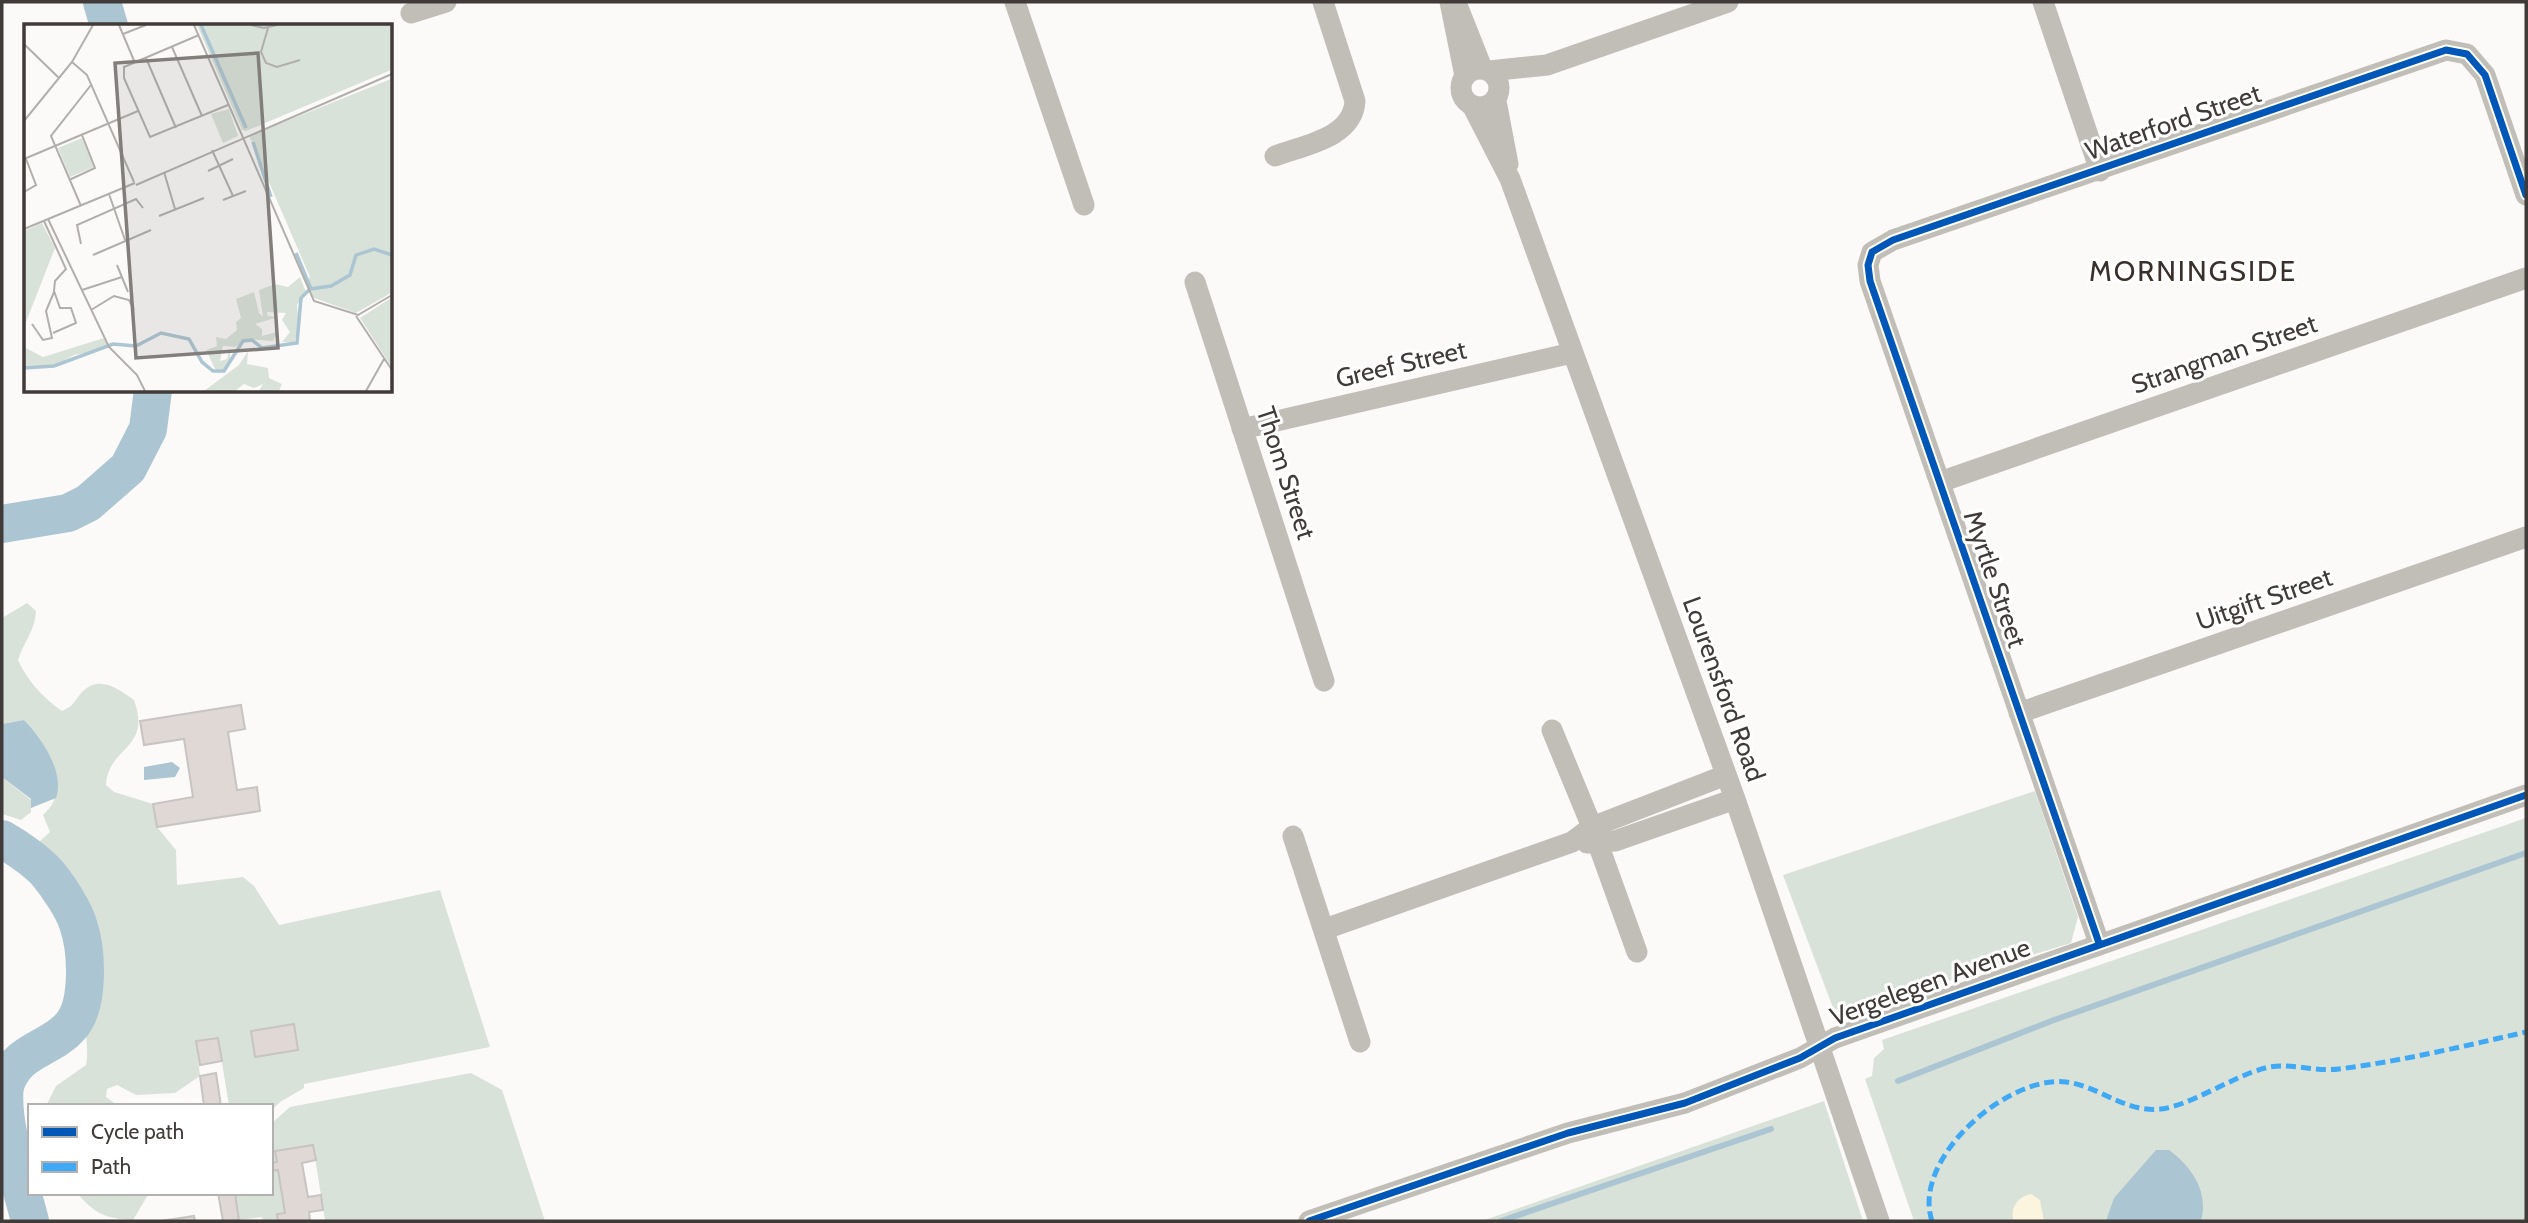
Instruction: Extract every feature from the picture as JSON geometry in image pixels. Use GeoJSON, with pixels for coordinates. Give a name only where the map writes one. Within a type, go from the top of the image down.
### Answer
{"type":"FeatureCollection","features":[{"type":"Feature","properties":{"kind":"street"},"geometry":{"type":"LineString","coordinates":[[411,13],[446,2]]}},
{"type":"Feature","properties":{"kind":"street"},"geometry":{"type":"LineString","coordinates":[[1015,2],[1084,205]]}},
{"type":"Feature","properties":{"kind":"street"},"geometry":{"type":"LineString","coordinates":[[1275,156],[1345,127],[1355,111],[1355,101],[1323,2]]}},
{"type":"Feature","properties":{"kind":"street"},"geometry":{"type":"LineString","coordinates":[[1452,2],[1479,72],[1499,80],[1498,97]]}},
{"type":"Feature","properties":{"kind":"street"},"geometry":{"type":"LineString","coordinates":[[1547,65],[1485,107],[1473,107],[1464,99],[1461,88],[1479,72],[1547,65],[1728,2]]}},
{"type":"Feature","properties":{"kind":"street"},"geometry":{"type":"LineString","coordinates":[[2043,2],[2100,171]]}},
{"type":"Feature","properties":{"kind":"street","name":"Waterford Street"},"geometry":{"type":"LineString","coordinates":[[1893,240],[2100,171],[2436,52],[2453,50],[2467,54],[2485,75],[2522,166]]}},
{"type":"Feature","properties":{"kind":"street","name":"Lourensford Road"},"geometry":{"type":"LineString","coordinates":[[1498,97],[1510,179]]}},
{"type":"Feature","properties":{"kind":"street","name":"Lourensford Road"},"geometry":{"type":"LineString","coordinates":[[1473,107],[1510,179],[1735,799],[1879,1221]]}},
{"type":"Feature","properties":{"kind":"street"},"geometry":{"type":"LineString","coordinates":[[2522,166],[2526,195]]}},
{"type":"Feature","properties":{"kind":"street","name":"Myrtle Street"},"geometry":{"type":"LineString","coordinates":[[1893,240],[1872,252],[1868,265],[1870,281],[2099,943]]}},
{"type":"Feature","properties":{"kind":"street","name":"Strangman Street"},"geometry":{"type":"LineString","coordinates":[[1940,482],[2526,278]]}},
{"type":"Feature","properties":{"kind":"street","name":"Thom Street"},"geometry":{"type":"LineString","coordinates":[[1195,282],[1324,681]]}},
{"type":"Feature","properties":{"kind":"street","name":"Greef Street"},"geometry":{"type":"LineString","coordinates":[[1242,429],[1572,353]]}},
{"type":"Feature","properties":{"kind":"street","name":"Uitgift Street"},"geometry":{"type":"LineString","coordinates":[[2019,713],[2526,537]]}},
{"type":"Feature","properties":{"kind":"street"},"geometry":{"type":"LineString","coordinates":[[1552,730],[1595,836],[1637,952]]}},
{"type":"Feature","properties":{"kind":"street"},"geometry":{"type":"LineString","coordinates":[[1595,836],[1726,775]]}},
{"type":"Feature","properties":{"kind":"street","name":"Vergelegen Avenue"},"geometry":{"type":"LineString","coordinates":[[1309,1221],[1569,1133],[1685,1103],[1800,1058],[1818,1046],[2099,943],[2526,795]]}},
{"type":"Feature","properties":{"kind":"street"},"geometry":{"type":"LineString","coordinates":[[1325,929],[1572,842],[1595,836],[1648,830],[1735,799]]}},
{"type":"Feature","properties":{"kind":"street"},"geometry":{"type":"LineString","coordinates":[[1293,836],[1360,1042]]}},
{"type":"Feature","properties":{"kind":"shaded area"},"geometry":{"type":"Polygon","coordinates":[[[27,603],[36,611],[32,630],[18,660],[26,675],[48,700],[62,711],[88,687],[102,684],[109,685],[134,700],[138,729],[134,739],[114,762],[106,785],[114,792],[153,804],[157,827],[176,850],[177,885],[243,877],[254,886],[279,925],[440,890],[490,1047],[304,1084],[304,1088],[273,1109],[273,1104],[229,1104],[218,1038],[196,1041],[200,1076],[175,1093],[136,1095],[117,1085],[107,1089],[106,1097],[115,1104],[47,1104],[56,1086],[86,1065],[86,1020],[91,992],[90,953],[85,923],[76,898],[70,888],[36,853],[40,841],[50,832],[43,815],[52,804],[56,792],[54,766],[49,753],[24,720],[2,724],[2,618],[27,603]],[[294,1024],[251,1031],[255,1056],[294,1024]]]}},
{"type":"Feature","properties":{"kind":"shaded area"},"geometry":{"type":"Polygon","coordinates":[[[2,777],[31,800],[31,812],[21,820],[2,814],[2,777]]]}},
{"type":"Feature","properties":{"kind":"shaded area"},"geometry":{"type":"Polygon","coordinates":[[[2035,791],[2078,917],[2071,943],[1844,1013],[1833,1008],[1783,875],[2035,791]]]}},
{"type":"Feature","properties":{"kind":"shaded area"},"geometry":{"type":"Polygon","coordinates":[[[2526,818],[2526,1221],[1914,1221],[1865,1079],[1872,1076],[1874,1058],[1884,1049],[1882,1040],[2526,818]]]}},
{"type":"Feature","properties":{"kind":"shaded area"},"geometry":{"type":"Polygon","coordinates":[[[471,1073],[502,1090],[545,1221],[325,1221],[313,1145],[275,1151],[277,1162],[273,1163],[273,1122],[290,1107],[471,1073]]]}},
{"type":"Feature","properties":{"kind":"shaded area"},"geometry":{"type":"Polygon","coordinates":[[[1824,1101],[1863,1221],[1482,1221],[1824,1101]]]}},
{"type":"Feature","properties":{"kind":"shaded area"},"geometry":{"type":"Polygon","coordinates":[[[278,1170],[285,1213],[277,1214],[277,1221],[263,1221],[262,1217],[239,1220],[235,1195],[273,1195],[273,1171],[278,1170]]]}},
{"type":"Feature","properties":{"kind":"shaded area"},"geometry":{"type":"Polygon","coordinates":[[[79,1195],[148,1195],[133,1220],[102,1214],[79,1195]]]}},
{"type":"Feature","properties":{"kind":"sand"},"geometry":{"type":"Polygon","coordinates":[[[2031,1194],[2040,1200],[2044,1221],[2014,1221],[2016,1204],[2022,1197],[2031,1194]]]}},
{"type":"Feature","properties":{"kind":"water"},"geometry":{"type":"Polygon","coordinates":[[[24,720],[50,756],[55,767],[58,788],[56,798],[31,808],[31,799],[2,777],[2,724],[24,720]]]}},
{"type":"Feature","properties":{"kind":"water"},"geometry":{"type":"Polygon","coordinates":[[[172,762],[180,768],[175,777],[144,780],[144,767],[172,762]]]}},
{"type":"Feature","properties":{"kind":"water"},"geometry":{"type":"Polygon","coordinates":[[[2156,1150],[2169,1150],[2185,1164],[2197,1181],[2203,1200],[2201,1221],[2106,1221],[2114,1198],[2156,1150]]]}},
{"type":"Feature","properties":{"kind":"building"},"geometry":{"type":"Polygon","coordinates":[[[241,705],[245,729],[228,732],[237,790],[257,787],[260,811],[157,827],[153,804],[193,797],[184,739],[144,745],[140,721],[241,705]]]}},
{"type":"Feature","properties":{"kind":"building"},"geometry":{"type":"Polygon","coordinates":[[[294,1024],[298,1050],[255,1057],[251,1031],[294,1024]]]}},
{"type":"Feature","properties":{"kind":"building"},"geometry":{"type":"Polygon","coordinates":[[[218,1038],[222,1061],[200,1065],[196,1041],[218,1038]]]}},
{"type":"Feature","properties":{"kind":"building"},"geometry":{"type":"Polygon","coordinates":[[[216,1073],[221,1104],[204,1104],[200,1076],[216,1073]]]}},
{"type":"Feature","properties":{"kind":"building"},"geometry":{"type":"Polygon","coordinates":[[[313,1145],[316,1160],[302,1163],[308,1197],[321,1195],[323,1210],[309,1212],[310,1221],[278,1221],[277,1214],[285,1213],[278,1170],[273,1171],[273,1163],[277,1162],[275,1151],[313,1145]]]}},
{"type":"Feature","properties":{"kind":"building"},"geometry":{"type":"Polygon","coordinates":[[[218,1195],[235,1195],[239,1221],[223,1221],[218,1195]]]}},
{"type":"Feature","properties":{"kind":"building"},"geometry":{"type":"Polygon","coordinates":[[[194,1216],[195,1221],[161,1221],[194,1216]]]}},
{"type":"Feature","properties":{"kind":"waterway"},"geometry":{"type":"LineString","coordinates":[[102,2],[108,24]]}},
{"type":"Feature","properties":{"kind":"waterway"},"geometry":{"type":"LineString","coordinates":[[2,524],[68,513],[88,503],[128,468],[148,429],[153,392]]}},
{"type":"Feature","properties":{"kind":"waterway"},"geometry":{"type":"LineString","coordinates":[[2,839],[39,865],[61,891],[78,924],[85,962],[84,992],[76,1018],[62,1035],[17,1064],[5,1086],[8,1135],[30,1221]]}},
{"type":"Feature","properties":{"kind":"waterway"},"geometry":{"type":"LineString","coordinates":[[1898,1081],[2054,1020],[2526,853]]}},
{"type":"Feature","properties":{"kind":"waterway"},"geometry":{"type":"LineString","coordinates":[[1501,1221],[1771,1129]]}},
{"type":"Feature","properties":{"kind":"marked path"},"geometry":{"type":"LineString","coordinates":[[1932,1221],[1929,1197],[1936,1172],[1950,1148],[1969,1126],[1992,1107],[2017,1092],[2042,1083],[2078,1084],[2135,1107],[2161,1109],[2274,1066],[2321,1069],[2363,1066],[2526,1032]]}},
{"type":"Feature","properties":{"kind":"cycle path"},"geometry":{"type":"LineString","coordinates":[[2099,943],[1870,281],[1868,265],[1872,252],[1893,240],[2446,50],[2467,54],[2485,75],[2526,195]]}},
{"type":"Feature","properties":{"kind":"cycle path"},"geometry":{"type":"LineString","coordinates":[[1309,1221],[1568,1133],[1685,1103],[1800,1058],[1835,1038],[2526,795]]}},
{"type":"Feature","properties":{"kind":"district","name":"MORNINGSIDE"},"geometry":{"type":"Point","coordinates":[2193,271]}}]}
